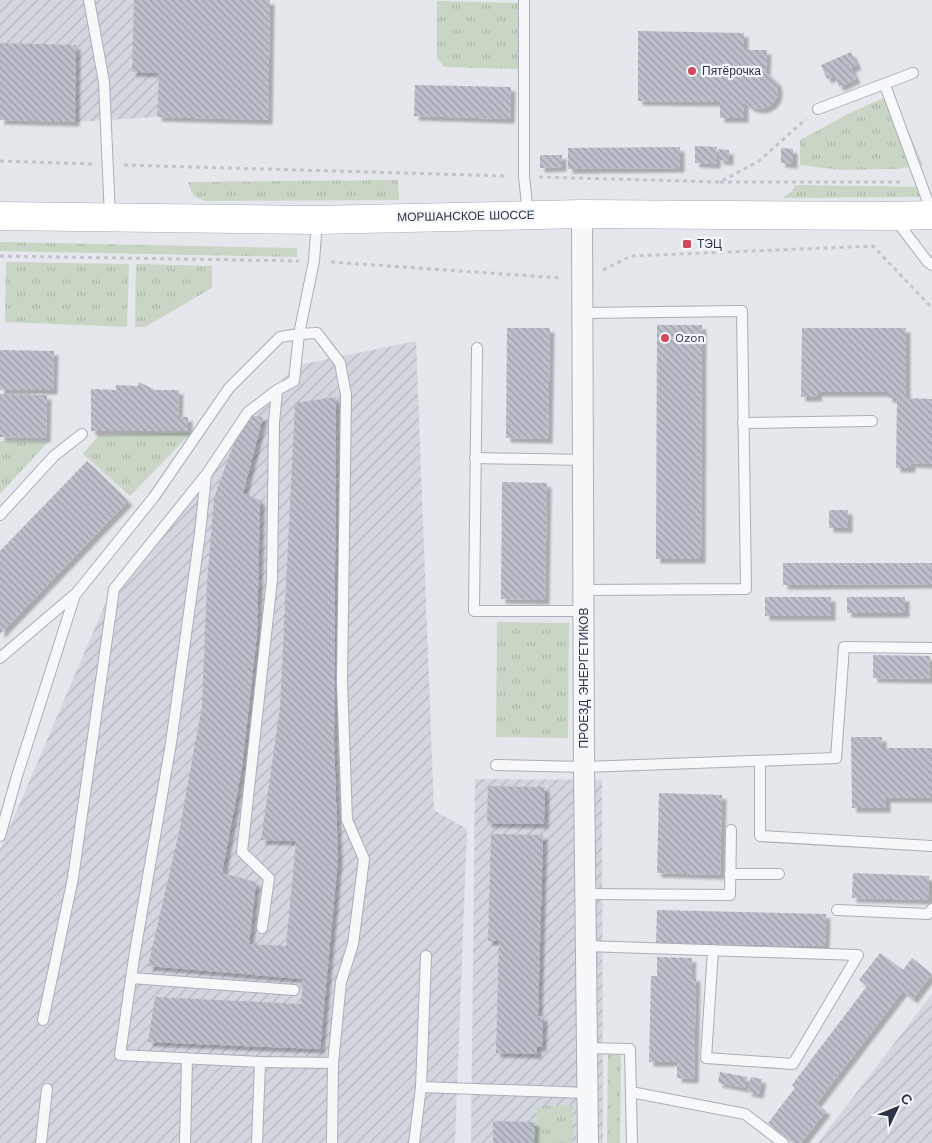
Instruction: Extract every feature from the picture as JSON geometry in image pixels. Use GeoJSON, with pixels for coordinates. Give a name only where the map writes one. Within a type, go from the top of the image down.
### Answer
{"type":"FeatureCollection","features":[{"type":"Feature","properties":{"kind":"main road","name":"МОРШАНСКОЕ ШОССЕ"},"geometry":{"type":"LineString","coordinates":[[0,216],[317,220],[528,214],[892,216],[932,214]]}},
{"type":"Feature","properties":{"kind":"street","name":"ПРОЕЗД ЭНЕРГЕТИКОВ"},"geometry":{"type":"LineString","coordinates":[[582,214],[584,767],[588,1143]]}},
{"type":"Feature","properties":{"kind":"lane"},"geometry":{"type":"LineString","coordinates":[[89,0],[104,82],[110,217]]}},
{"type":"Feature","properties":{"kind":"lane"},"geometry":{"type":"LineString","coordinates":[[524,0],[524,177],[528,214]]}},
{"type":"Feature","properties":{"kind":"lane"},"geometry":{"type":"LineString","coordinates":[[818,109],[913,73]]}},
{"type":"Feature","properties":{"kind":"lane"},"geometry":{"type":"LineString","coordinates":[[885,84],[932,214]]}},
{"type":"Feature","properties":{"kind":"lane"},"geometry":{"type":"LineString","coordinates":[[892,216],[932,266]]}},
{"type":"Feature","properties":{"kind":"lane"},"geometry":{"type":"LineString","coordinates":[[43,1020],[72,878],[114,589],[206,475],[248,412],[277,390],[294,381],[299,334],[314,261],[317,220]]}},
{"type":"Feature","properties":{"kind":"lane"},"geometry":{"type":"LineString","coordinates":[[582,313],[742,311],[746,589],[584,590]]}},
{"type":"Feature","properties":{"kind":"lane"},"geometry":{"type":"LineString","coordinates":[[0,658],[75,595],[154,497],[229,388],[280,337],[317,333],[340,362],[346,395],[342,681],[347,820],[364,859],[353,944],[341,982],[333,1063],[332,1143]]}},
{"type":"Feature","properties":{"kind":"lane"},"geometry":{"type":"LineString","coordinates":[[477,348],[474,611],[584,611]]}},
{"type":"Feature","properties":{"kind":"lane"},"geometry":{"type":"LineString","coordinates":[[262,928],[269,878],[242,852],[272,580],[274,423],[277,390]]}},
{"type":"Feature","properties":{"kind":"lane"},"geometry":{"type":"LineString","coordinates":[[744,423],[872,421]]}},
{"type":"Feature","properties":{"kind":"lane"},"geometry":{"type":"LineString","coordinates":[[0,516],[54,456],[82,434]]}},
{"type":"Feature","properties":{"kind":"lane"},"geometry":{"type":"LineString","coordinates":[[475,458],[583,460]]}},
{"type":"Feature","properties":{"kind":"lane"},"geometry":{"type":"LineString","coordinates":[[206,475],[200,533],[171,743],[131,978],[120,1055],[260,1062],[333,1063]]}},
{"type":"Feature","properties":{"kind":"lane"},"geometry":{"type":"LineString","coordinates":[[0,836],[17,776],[75,595]]}},
{"type":"Feature","properties":{"kind":"lane"},"geometry":{"type":"LineString","coordinates":[[496,765],[584,767],[836,758],[844,647],[932,648]]}},
{"type":"Feature","properties":{"kind":"lane"},"geometry":{"type":"LineString","coordinates":[[760,761],[760,836],[932,846]]}},
{"type":"Feature","properties":{"kind":"lane"},"geometry":{"type":"LineString","coordinates":[[585,894],[730,895],[731,830]]}},
{"type":"Feature","properties":{"kind":"lane"},"geometry":{"type":"LineString","coordinates":[[730,874],[779,874]]}},
{"type":"Feature","properties":{"kind":"lane"},"geometry":{"type":"LineString","coordinates":[[837,910],[928,914],[932,909]]}},
{"type":"Feature","properties":{"kind":"lane"},"geometry":{"type":"LineString","coordinates":[[586,946],[723,950],[858,955],[793,1064],[706,1058],[713,950]]}},
{"type":"Feature","properties":{"kind":"lane"},"geometry":{"type":"LineString","coordinates":[[414,1143],[421,1087],[426,956]]}},
{"type":"Feature","properties":{"kind":"lane"},"geometry":{"type":"LineString","coordinates":[[131,978],[294,990]]}},
{"type":"Feature","properties":{"kind":"lane"},"geometry":{"type":"LineString","coordinates":[[587,1048],[630,1049],[632,1143]]}},
{"type":"Feature","properties":{"kind":"lane"},"geometry":{"type":"LineString","coordinates":[[185,1143],[187,1059]]}},
{"type":"Feature","properties":{"kind":"lane"},"geometry":{"type":"LineString","coordinates":[[257,1143],[260,1062]]}},
{"type":"Feature","properties":{"kind":"lane"},"geometry":{"type":"LineString","coordinates":[[421,1087],[588,1093]]}},
{"type":"Feature","properties":{"kind":"lane"},"geometry":{"type":"LineString","coordinates":[[40,1143],[47,1089]]}},
{"type":"Feature","properties":{"kind":"lane"},"geometry":{"type":"LineString","coordinates":[[631,1092],[745,1114],[783,1143]]}},
{"type":"Feature","properties":{"kind":"path"},"geometry":{"type":"LineString","coordinates":[[720,182],[759,161],[818,109]]}},
{"type":"Feature","properties":{"kind":"path"},"geometry":{"type":"LineString","coordinates":[[0,161],[720,182],[920,182]]}},
{"type":"Feature","properties":{"kind":"path"},"geometry":{"type":"LineString","coordinates":[[0,256],[314,261],[583,280],[631,256],[874,246],[932,308]]}},
{"type":"Feature","properties":{"kind":"shaded area"},"geometry":{"type":"Polygon","coordinates":[[[0,0],[270,0],[268,120],[157,117],[75,122],[0,120],[0,0]]]}},
{"type":"Feature","properties":{"kind":"shaded area"},"geometry":{"type":"Polygon","coordinates":[[[416,341],[434,810],[467,829],[455,1143],[0,1143],[0,850],[109,595],[251,408],[299,365],[416,341]]]}},
{"type":"Feature","properties":{"kind":"shaded area"},"geometry":{"type":"Polygon","coordinates":[[[475,779],[602,780],[603,1143],[471,1143],[475,779]]]}},
{"type":"Feature","properties":{"kind":"shaded area"},"geometry":{"type":"Polygon","coordinates":[[[932,994],[932,1143],[818,1143],[932,994]]]}},
{"type":"Feature","properties":{"kind":"green space"},"geometry":{"type":"Polygon","coordinates":[[[437,1],[522,3],[519,69],[444,67],[437,58],[437,1]]]}},
{"type":"Feature","properties":{"kind":"green space"},"geometry":{"type":"Polygon","coordinates":[[[892,94],[923,165],[896,169],[841,170],[800,165],[800,140],[848,114],[892,94]]]}},
{"type":"Feature","properties":{"kind":"green space"},"geometry":{"type":"Polygon","coordinates":[[[398,180],[399,200],[206,201],[194,195],[188,182],[398,180]]]}},
{"type":"Feature","properties":{"kind":"green space"},"geometry":{"type":"Polygon","coordinates":[[[795,185],[925,187],[923,195],[917,197],[783,198],[792,191],[795,185]]]}},
{"type":"Feature","properties":{"kind":"green space"},"geometry":{"type":"Polygon","coordinates":[[[0,242],[297,248],[297,257],[0,251],[0,242]]]}},
{"type":"Feature","properties":{"kind":"green space"},"geometry":{"type":"Polygon","coordinates":[[[6,262],[129,264],[127,327],[5,322],[6,262]]]}},
{"type":"Feature","properties":{"kind":"green space"},"geometry":{"type":"Polygon","coordinates":[[[136,264],[212,266],[212,288],[145,327],[135,327],[136,264]]]}},
{"type":"Feature","properties":{"kind":"green space"},"geometry":{"type":"Polygon","coordinates":[[[191,433],[130,496],[83,454],[99,435],[191,433]]]}},
{"type":"Feature","properties":{"kind":"green space"},"geometry":{"type":"Polygon","coordinates":[[[0,441],[48,442],[0,494],[0,441]]]}},
{"type":"Feature","properties":{"kind":"green space"},"geometry":{"type":"Polygon","coordinates":[[[497,622],[569,623],[568,738],[496,737],[497,622]]]}},
{"type":"Feature","properties":{"kind":"green space"},"geometry":{"type":"Polygon","coordinates":[[[608,1054],[621,1055],[620,1143],[607,1143],[608,1054]]]}},
{"type":"Feature","properties":{"kind":"green space"},"geometry":{"type":"Polygon","coordinates":[[[537,1106],[573,1106],[572,1143],[536,1143],[537,1106]]]}},
{"type":"Feature","properties":{"kind":"building"},"geometry":{"type":"Polygon","coordinates":[[[134,0],[270,0],[268,120],[157,117],[159,73],[132,72],[134,0]]]}},
{"type":"Feature","properties":{"kind":"building"},"geometry":{"type":"Polygon","coordinates":[[[638,31],[744,33],[744,50],[767,50],[766,73],[777,82],[777,97],[772,104],[765,108],[750,107],[744,102],[744,118],[720,118],[720,102],[638,101],[638,31]]]}},
{"type":"Feature","properties":{"kind":"building"},"geometry":{"type":"Polygon","coordinates":[[[0,43],[76,45],[75,122],[0,120],[0,43]]]}},
{"type":"Feature","properties":{"kind":"building"},"geometry":{"type":"Polygon","coordinates":[[[851,52],[857,65],[851,68],[856,79],[839,87],[835,76],[827,79],[821,65],[851,52]]]}},
{"type":"Feature","properties":{"kind":"building"},"geometry":{"type":"Polygon","coordinates":[[[415,85],[511,87],[510,119],[414,116],[415,85]]]}},
{"type":"Feature","properties":{"kind":"building"},"geometry":{"type":"Polygon","coordinates":[[[695,146],[717,147],[716,164],[695,163],[695,146]]]}},
{"type":"Feature","properties":{"kind":"building"},"geometry":{"type":"Polygon","coordinates":[[[680,147],[680,168],[568,169],[568,148],[680,147]]]}},
{"type":"Feature","properties":{"kind":"building"},"geometry":{"type":"Polygon","coordinates":[[[781,148],[793,149],[793,164],[781,163],[781,148]]]}},
{"type":"Feature","properties":{"kind":"building"},"geometry":{"type":"Polygon","coordinates":[[[719,149],[729,150],[729,161],[719,160],[719,149]]]}},
{"type":"Feature","properties":{"kind":"building"},"geometry":{"type":"Polygon","coordinates":[[[540,155],[562,155],[562,167],[540,168],[540,155]]]}},
{"type":"Feature","properties":{"kind":"building"},"geometry":{"type":"Polygon","coordinates":[[[657,325],[702,325],[701,559],[656,559],[657,325]]]}},
{"type":"Feature","properties":{"kind":"building"},"geometry":{"type":"Polygon","coordinates":[[[507,328],[550,328],[548,439],[506,438],[507,328]]]}},
{"type":"Feature","properties":{"kind":"building"},"geometry":{"type":"Polygon","coordinates":[[[802,328],[906,328],[906,398],[932,399],[932,464],[911,463],[911,468],[896,468],[897,398],[888,398],[888,392],[817,392],[818,397],[801,397],[802,328]]]}},
{"type":"Feature","properties":{"kind":"building"},"geometry":{"type":"Polygon","coordinates":[[[0,350],[54,351],[53,390],[0,390],[0,350]]]}},
{"type":"Feature","properties":{"kind":"building"},"geometry":{"type":"Polygon","coordinates":[[[139,382],[155,390],[179,390],[178,417],[188,417],[188,431],[91,431],[91,389],[116,390],[116,385],[138,386],[139,382]]]}},
{"type":"Feature","properties":{"kind":"building"},"geometry":{"type":"Polygon","coordinates":[[[0,394],[47,395],[46,438],[0,437],[0,394]]]}},
{"type":"Feature","properties":{"kind":"building"},"geometry":{"type":"Polygon","coordinates":[[[336,397],[334,742],[338,859],[320,1049],[148,1042],[155,997],[301,1004],[303,979],[148,966],[179,832],[202,706],[207,583],[214,498],[244,415],[263,417],[243,493],[260,500],[257,634],[242,767],[222,873],[256,882],[249,944],[286,946],[296,841],[261,840],[280,708],[295,403],[336,397]]]}},
{"type":"Feature","properties":{"kind":"building"},"geometry":{"type":"Polygon","coordinates":[[[87,461],[128,501],[0,634],[0,551],[87,461]]]}},
{"type":"Feature","properties":{"kind":"building"},"geometry":{"type":"Polygon","coordinates":[[[502,482],[547,483],[545,600],[501,599],[502,482]]]}},
{"type":"Feature","properties":{"kind":"building"},"geometry":{"type":"Polygon","coordinates":[[[829,510],[848,510],[848,528],[829,528],[829,510]]]}},
{"type":"Feature","properties":{"kind":"building"},"geometry":{"type":"Polygon","coordinates":[[[783,563],[932,563],[932,584],[783,585],[783,563]]]}},
{"type":"Feature","properties":{"kind":"building"},"geometry":{"type":"Polygon","coordinates":[[[765,597],[831,597],[831,616],[765,616],[765,597]]]}},
{"type":"Feature","properties":{"kind":"building"},"geometry":{"type":"Polygon","coordinates":[[[847,597],[905,597],[905,613],[847,613],[847,597]]]}},
{"type":"Feature","properties":{"kind":"building"},"geometry":{"type":"Polygon","coordinates":[[[873,655],[930,656],[929,679],[873,678],[873,655]]]}},
{"type":"Feature","properties":{"kind":"building"},"geometry":{"type":"Polygon","coordinates":[[[851,737],[882,737],[882,748],[932,748],[932,798],[886,798],[886,808],[852,808],[851,737]]]}},
{"type":"Feature","properties":{"kind":"building"},"geometry":{"type":"Polygon","coordinates":[[[488,786],[545,787],[544,824],[487,823],[488,786]]]}},
{"type":"Feature","properties":{"kind":"building"},"geometry":{"type":"Polygon","coordinates":[[[659,793],[722,795],[720,875],[657,873],[659,793]]]}},
{"type":"Feature","properties":{"kind":"building"},"geometry":{"type":"Polygon","coordinates":[[[491,834],[543,835],[538,1016],[543,1016],[542,1047],[537,1047],[537,1054],[496,1053],[499,941],[488,941],[491,834]]]}},
{"type":"Feature","properties":{"kind":"building"},"geometry":{"type":"Polygon","coordinates":[[[853,873],[929,876],[929,900],[852,898],[853,873]]]}},
{"type":"Feature","properties":{"kind":"building"},"geometry":{"type":"Polygon","coordinates":[[[657,910],[826,914],[825,946],[656,943],[657,910]]]}},
{"type":"Feature","properties":{"kind":"building"},"geometry":{"type":"Polygon","coordinates":[[[880,953],[903,970],[912,958],[932,974],[913,999],[903,991],[816,1104],[826,1111],[801,1143],[794,1143],[768,1123],[795,1088],[792,1085],[867,986],[859,980],[880,953]]]}},
{"type":"Feature","properties":{"kind":"building"},"geometry":{"type":"Polygon","coordinates":[[[657,957],[692,958],[691,977],[696,977],[694,1079],[677,1078],[677,1062],[649,1062],[651,976],[657,976],[657,957]]]}},
{"type":"Feature","properties":{"kind":"building"},"geometry":{"type":"Polygon","coordinates":[[[720,1072],[747,1077],[745,1088],[718,1083],[720,1072]]]}},
{"type":"Feature","properties":{"kind":"building"},"geometry":{"type":"Polygon","coordinates":[[[751,1077],[762,1079],[759,1094],[747,1092],[751,1077]]]}},
{"type":"Feature","properties":{"kind":"building"},"geometry":{"type":"Polygon","coordinates":[[[493,1121],[535,1122],[534,1143],[493,1143],[493,1121]]]}},
{"type":"Feature","properties":{"kind":"place","name":"Пятёрочка"},"geometry":{"type":"Point","coordinates":[692,71]}},
{"type":"Feature","properties":{"kind":"place","name":"ТЭЦ"},"geometry":{"type":"Point","coordinates":[687,244]}},
{"type":"Feature","properties":{"kind":"place","name":"Ozon"},"geometry":{"type":"Point","coordinates":[665,338]}}]}
